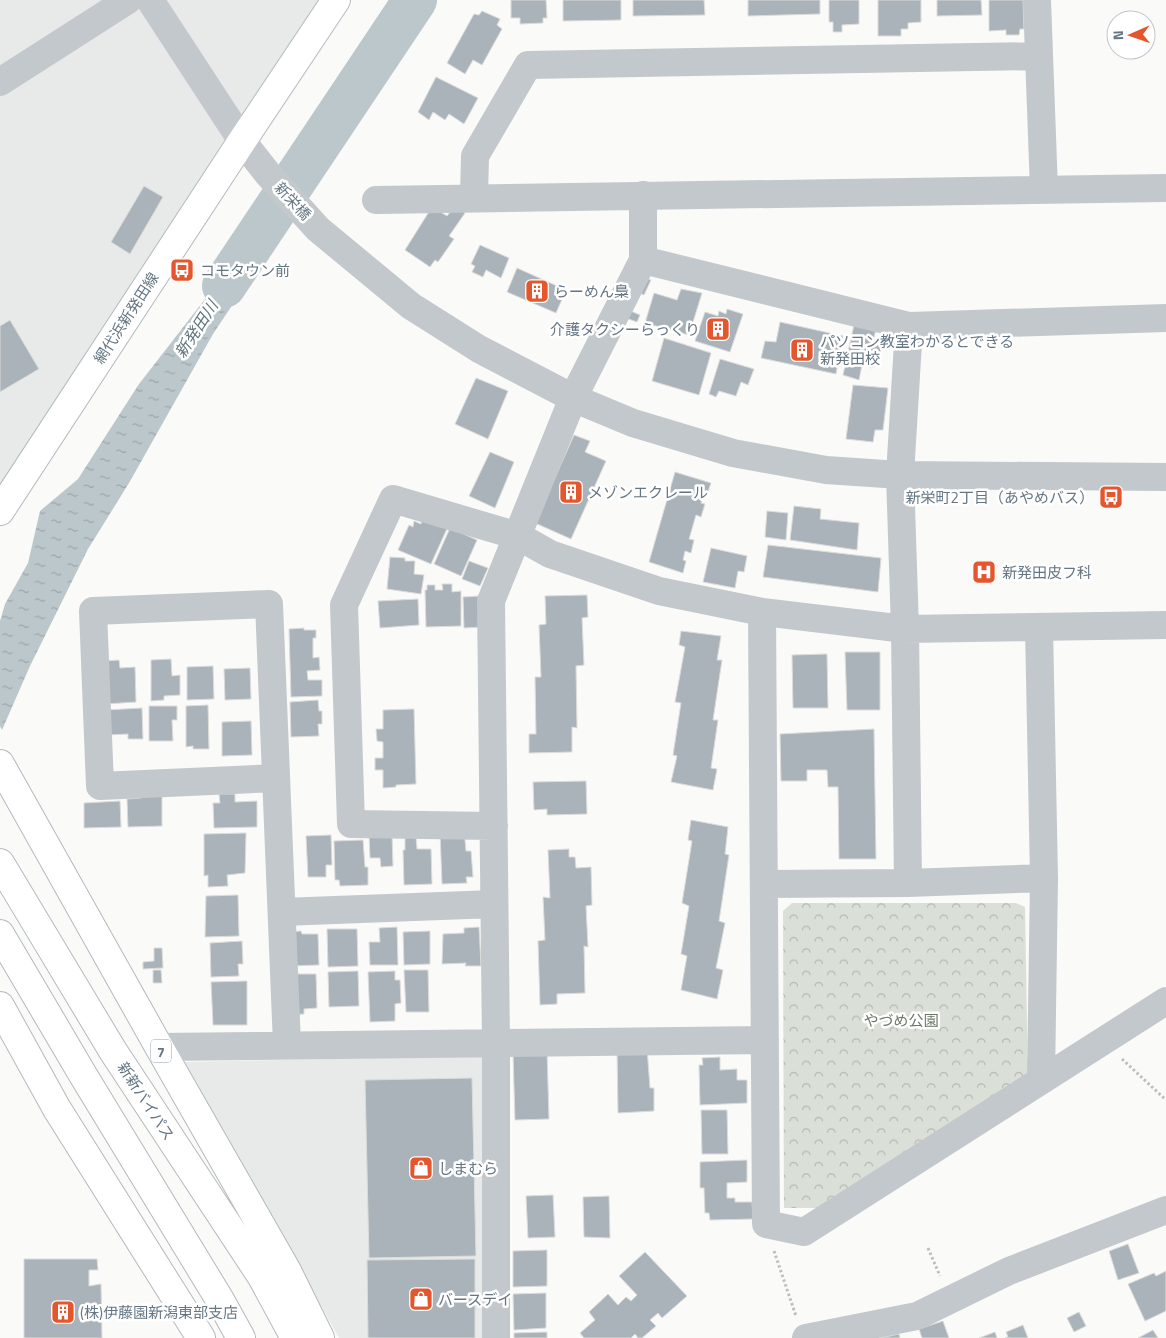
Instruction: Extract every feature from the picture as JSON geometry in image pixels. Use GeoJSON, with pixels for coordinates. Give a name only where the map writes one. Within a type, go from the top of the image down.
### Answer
{"type":"FeatureCollection","features":[{"type":"Feature","properties":{"kind":"main road","name":"網代浜新発田線"},"geometry":{"type":"LineString","coordinates":[[0,512],[336,0]]}},
{"type":"Feature","properties":{"kind":"main road","name":"7"},"geometry":{"type":"LineString","coordinates":[[0,764],[287,1271],[320,1338]]}},
{"type":"Feature","properties":{"kind":"main road","name":"新新バイパス"},"geometry":{"type":"LineString","coordinates":[[0,863],[113,1051],[262,1277],[295,1338]]}},
{"type":"Feature","properties":{"kind":"main road"},"geometry":{"type":"LineString","coordinates":[[0,934],[241,1338]]}},
{"type":"Feature","properties":{"kind":"main road"},"geometry":{"type":"LineString","coordinates":[[0,1006],[57,1109],[201,1338]]}},
{"type":"Feature","properties":{"kind":"street"},"geometry":{"type":"LineString","coordinates":[[0,82],[128,0]]}},
{"type":"Feature","properties":{"kind":"street","name":"新栄橋"},"geometry":{"type":"LineString","coordinates":[[150,0],[242,141],[268,174],[318,229],[411,306],[479,349],[573,398],[633,423],[733,453],[826,470],[900,475],[1166,477]]}},
{"type":"Feature","properties":{"kind":"street"},"geometry":{"type":"LineString","coordinates":[[1037,0],[1044,190]]}},
{"type":"Feature","properties":{"kind":"street"},"geometry":{"type":"LineString","coordinates":[[474,198],[475,156],[528,65],[1038,56]]}},
{"type":"Feature","properties":{"kind":"street"},"geometry":{"type":"LineString","coordinates":[[376,200],[1166,188]]}},
{"type":"Feature","properties":{"kind":"street"},"geometry":{"type":"LineString","coordinates":[[496,1338],[496,1043],[491,602],[573,398],[643,260],[643,195]]}},
{"type":"Feature","properties":{"kind":"street"},"geometry":{"type":"LineString","coordinates":[[643,260],[909,326],[1166,318]]}},
{"type":"Feature","properties":{"kind":"street"},"geometry":{"type":"LineString","coordinates":[[908,883],[905,629],[900,475],[909,326]]}},
{"type":"Feature","properties":{"kind":"street"},"geometry":{"type":"LineString","coordinates":[[494,826],[351,824],[344,605],[393,499],[518,536],[550,554],[659,591],[762,612],[905,629],[1166,625]]}},
{"type":"Feature","properties":{"kind":"street"},"geometry":{"type":"LineString","coordinates":[[276,778],[100,786],[93,611],[269,604],[287,1045]]}},
{"type":"Feature","properties":{"kind":"street"},"geometry":{"type":"LineString","coordinates":[[762,612],[766,1224],[804,1232],[1166,1001]]}},
{"type":"Feature","properties":{"kind":"street"},"geometry":{"type":"LineString","coordinates":[[1039,627],[1044,878],[1042,1080]]}},
{"type":"Feature","properties":{"kind":"street"},"geometry":{"type":"LineString","coordinates":[[764,884],[908,883],[1044,878]]}},
{"type":"Feature","properties":{"kind":"street"},"geometry":{"type":"LineString","coordinates":[[282,912],[494,904]]}},
{"type":"Feature","properties":{"kind":"street"},"geometry":{"type":"LineString","coordinates":[[159,1047],[765,1040]]}},
{"type":"Feature","properties":{"kind":"street"},"geometry":{"type":"LineString","coordinates":[[801,1329],[917,1316],[1009,1271],[1166,1210]]}},
{"type":"Feature","properties":{"kind":"path"},"geometry":{"type":"LineString","coordinates":[[1103,1041],[1166,1100]]}},
{"type":"Feature","properties":{"kind":"path"},"geometry":{"type":"LineString","coordinates":[[766,1224],[801,1329]]}},
{"type":"Feature","properties":{"kind":"shaded area"},"geometry":{"type":"Polygon","coordinates":[[[0,0],[319,0],[0,485],[0,0]]]}},
{"type":"Feature","properties":{"kind":"shaded area"},"geometry":{"type":"Polygon","coordinates":[[[485,1056],[493,1338],[339,1338],[183,1062],[485,1056]]]}},
{"type":"Feature","properties":{"kind":"green space","name":"やづめ公園"},"geometry":{"type":"Polygon","coordinates":[[[792,903],[1016,903],[1025,907],[1028,1078],[826,1208],[784,1208],[783,911],[792,903]]]}},
{"type":"Feature","properties":{"kind":"water"},"geometry":{"type":"Polygon","coordinates":[[[248,228],[258,235],[269,250],[213,334],[129,483],[88,549],[30,666],[2,730],[0,726],[0,621],[5,604],[28,563],[40,511],[78,479],[139,384],[209,294],[248,228]]]}},
{"type":"Feature","properties":{"kind":"building"},"geometry":{"type":"Polygon","coordinates":[[[511,0],[546,0],[547,18],[543,18],[543,23],[520,24],[520,18],[511,18],[511,0]]]}},
{"type":"Feature","properties":{"kind":"building"},"geometry":{"type":"Polygon","coordinates":[[[563,0],[621,0],[621,20],[563,21],[563,0]]]}},
{"type":"Feature","properties":{"kind":"building"},"geometry":{"type":"Polygon","coordinates":[[[633,0],[704,0],[705,15],[633,16],[633,0]]]}},
{"type":"Feature","properties":{"kind":"building"},"geometry":{"type":"Polygon","coordinates":[[[748,0],[820,0],[820,14],[748,16],[748,0]]]}},
{"type":"Feature","properties":{"kind":"building"},"geometry":{"type":"Polygon","coordinates":[[[829,0],[859,0],[859,24],[842,25],[842,32],[833,32],[833,22],[829,22],[829,0]]]}},
{"type":"Feature","properties":{"kind":"building"},"geometry":{"type":"Polygon","coordinates":[[[878,0],[921,0],[921,22],[908,23],[908,29],[901,29],[901,36],[878,36],[878,0]]]}},
{"type":"Feature","properties":{"kind":"building"},"geometry":{"type":"Polygon","coordinates":[[[937,0],[981,0],[982,15],[937,16],[937,0]]]}},
{"type":"Feature","properties":{"kind":"building"},"geometry":{"type":"Polygon","coordinates":[[[989,0],[1023,0],[1024,29],[1020,29],[1019,35],[1006,35],[1006,30],[989,31],[989,0]]]}},
{"type":"Feature","properties":{"kind":"building"},"geometry":{"type":"Polygon","coordinates":[[[482,11],[500,19],[497,25],[502,29],[482,65],[473,60],[465,74],[447,63],[474,14],[479,15],[482,11]]]}},
{"type":"Feature","properties":{"kind":"building"},"geometry":{"type":"Polygon","coordinates":[[[436,77],[478,98],[464,124],[449,114],[445,120],[433,112],[429,120],[418,112],[436,77]]]}},
{"type":"Feature","properties":{"kind":"building"},"geometry":{"type":"Polygon","coordinates":[[[144,186],[163,197],[130,254],[111,242],[144,186]]]}},
{"type":"Feature","properties":{"kind":"building"},"geometry":{"type":"Polygon","coordinates":[[[455,206],[465,213],[449,236],[454,239],[438,262],[435,260],[430,267],[405,250],[432,207],[447,216],[455,206]]]}},
{"type":"Feature","properties":{"kind":"building"},"geometry":{"type":"Polygon","coordinates":[[[480,245],[509,258],[501,278],[486,270],[483,277],[472,272],[475,266],[471,264],[480,245]]]}},
{"type":"Feature","properties":{"kind":"building","name":"らーめん梟"},"geometry":{"type":"Polygon","coordinates":[[[517,268],[566,290],[556,313],[507,292],[517,268]]]}},
{"type":"Feature","properties":{"kind":"building"},"geometry":{"type":"Polygon","coordinates":[[[641,276],[651,280],[644,295],[635,291],[641,276]]]}},
{"type":"Feature","properties":{"kind":"building"},"geometry":{"type":"Polygon","coordinates":[[[681,289],[702,293],[689,335],[645,323],[654,293],[677,300],[681,289]]]}},
{"type":"Feature","properties":{"kind":"building"},"geometry":{"type":"Polygon","coordinates":[[[626,309],[640,315],[637,322],[623,317],[626,309]]]}},
{"type":"Feature","properties":{"kind":"building","name":"介護タクシーらっくり"},"geometry":{"type":"Polygon","coordinates":[[[727,309],[743,314],[730,352],[695,341],[705,312],[718,316],[719,311],[726,314],[727,309]]]}},
{"type":"Feature","properties":{"kind":"building"},"geometry":{"type":"Polygon","coordinates":[[[10,320],[39,369],[0,392],[0,326],[10,320]]]}},
{"type":"Feature","properties":{"kind":"building","name":"パソコン教室わかるとできる 新発田校"},"geometry":{"type":"Polygon","coordinates":[[[780,322],[843,336],[836,374],[761,358],[765,341],[776,342],[780,322]]]}},
{"type":"Feature","properties":{"kind":"building"},"geometry":{"type":"Polygon","coordinates":[[[854,325],[876,329],[873,342],[882,344],[878,364],[874,363],[872,368],[862,365],[859,380],[843,375],[854,325]]]}},
{"type":"Feature","properties":{"kind":"building"},"geometry":{"type":"Polygon","coordinates":[[[664,338],[711,353],[699,395],[652,381],[664,338]]]}},
{"type":"Feature","properties":{"kind":"building"},"geometry":{"type":"Polygon","coordinates":[[[720,359],[754,369],[748,385],[741,382],[736,396],[719,391],[716,397],[709,394],[720,359]]]}},
{"type":"Feature","properties":{"kind":"building"},"geometry":{"type":"Polygon","coordinates":[[[476,378],[508,391],[488,439],[455,424],[476,378]]]}},
{"type":"Feature","properties":{"kind":"building"},"geometry":{"type":"Polygon","coordinates":[[[853,385],[888,388],[883,430],[875,430],[873,442],[846,439],[853,385]]]}},
{"type":"Feature","properties":{"kind":"building","name":"メゾンエクレール"},"geometry":{"type":"Polygon","coordinates":[[[574,435],[590,441],[585,452],[606,461],[571,539],[535,523],[574,435]]]}},
{"type":"Feature","properties":{"kind":"building"},"geometry":{"type":"Polygon","coordinates":[[[490,452],[514,462],[495,508],[469,496],[490,452]]]}},
{"type":"Feature","properties":{"kind":"building"},"geometry":{"type":"Polygon","coordinates":[[[675,472],[711,483],[707,495],[703,494],[701,503],[705,504],[701,517],[696,515],[689,539],[694,540],[691,553],[685,551],[683,560],[686,561],[683,573],[649,562],[675,472]]]}},
{"type":"Feature","properties":{"kind":"building"},"geometry":{"type":"Polygon","coordinates":[[[794,506],[821,509],[820,519],[859,523],[857,550],[790,540],[794,506]]]}},
{"type":"Feature","properties":{"kind":"building"},"geometry":{"type":"Polygon","coordinates":[[[767,511],[788,513],[786,540],[765,537],[767,511]]]}},
{"type":"Feature","properties":{"kind":"building"},"geometry":{"type":"Polygon","coordinates":[[[422,518],[450,522],[431,564],[398,550],[409,525],[413,527],[414,521],[421,524],[422,518]]]}},
{"type":"Feature","properties":{"kind":"building"},"geometry":{"type":"Polygon","coordinates":[[[450,528],[477,540],[461,576],[434,564],[450,528]]]}},
{"type":"Feature","properties":{"kind":"building"},"geometry":{"type":"Polygon","coordinates":[[[768,545],[881,558],[878,592],[763,577],[768,545]]]}},
{"type":"Feature","properties":{"kind":"building"},"geometry":{"type":"Polygon","coordinates":[[[711,548],[747,556],[744,572],[738,571],[735,588],[703,582],[711,548]]]}},
{"type":"Feature","properties":{"kind":"building"},"geometry":{"type":"Polygon","coordinates":[[[390,557],[405,558],[405,561],[415,561],[414,574],[424,575],[421,594],[387,589],[390,557]]]}},
{"type":"Feature","properties":{"kind":"building"},"geometry":{"type":"Polygon","coordinates":[[[469,561],[488,568],[480,586],[462,579],[469,561]]]}},
{"type":"Feature","properties":{"kind":"building"},"geometry":{"type":"Polygon","coordinates":[[[442,584],[452,584],[452,592],[461,591],[461,626],[426,627],[425,590],[427,590],[427,585],[435,585],[435,590],[443,590],[442,584]]]}},
{"type":"Feature","properties":{"kind":"building"},"geometry":{"type":"Polygon","coordinates":[[[587,595],[588,617],[582,618],[584,665],[576,666],[577,728],[572,727],[572,752],[529,753],[529,734],[536,734],[535,677],[541,677],[539,625],[546,624],[545,596],[587,595]]]}},
{"type":"Feature","properties":{"kind":"building"},"geometry":{"type":"Polygon","coordinates":[[[479,596],[483,627],[464,628],[463,597],[479,596]]]}},
{"type":"Feature","properties":{"kind":"building"},"geometry":{"type":"Polygon","coordinates":[[[418,599],[419,625],[380,628],[378,601],[418,599]]]}},
{"type":"Feature","properties":{"kind":"building"},"geometry":{"type":"Polygon","coordinates":[[[304,628],[304,630],[316,630],[316,638],[313,638],[313,658],[319,657],[320,670],[307,671],[308,680],[322,680],[322,696],[291,697],[289,629],[304,628]]]}},
{"type":"Feature","properties":{"kind":"building"},"geometry":{"type":"Polygon","coordinates":[[[681,631],[721,636],[717,660],[722,660],[713,720],[718,720],[711,768],[717,769],[713,790],[671,782],[677,756],[673,755],[681,703],[675,702],[685,647],[679,645],[681,631]]]}},
{"type":"Feature","properties":{"kind":"building"},"geometry":{"type":"Polygon","coordinates":[[[845,652],[880,652],[880,710],[847,710],[845,652]]]}},
{"type":"Feature","properties":{"kind":"building"},"geometry":{"type":"Polygon","coordinates":[[[827,654],[828,708],[793,708],[792,655],[827,654]]]}},
{"type":"Feature","properties":{"kind":"building"},"geometry":{"type":"Polygon","coordinates":[[[171,659],[172,676],[180,675],[180,695],[164,696],[164,700],[151,701],[151,660],[171,659]]]}},
{"type":"Feature","properties":{"kind":"building"},"geometry":{"type":"Polygon","coordinates":[[[119,660],[120,668],[135,667],[136,702],[106,704],[105,661],[119,660]]]}},
{"type":"Feature","properties":{"kind":"building"},"geometry":{"type":"Polygon","coordinates":[[[213,666],[214,699],[187,700],[187,667],[213,666]]]}},
{"type":"Feature","properties":{"kind":"building"},"geometry":{"type":"Polygon","coordinates":[[[250,668],[251,699],[225,700],[224,669],[250,668]]]}},
{"type":"Feature","properties":{"kind":"building"},"geometry":{"type":"Polygon","coordinates":[[[318,700],[319,711],[322,711],[322,724],[318,724],[319,736],[291,737],[290,702],[318,700]]]}},
{"type":"Feature","properties":{"kind":"building"},"geometry":{"type":"Polygon","coordinates":[[[208,705],[209,749],[193,749],[193,746],[186,747],[186,706],[208,705]]]}},
{"type":"Feature","properties":{"kind":"building"},"geometry":{"type":"Polygon","coordinates":[[[149,706],[177,706],[177,720],[172,720],[173,741],[149,741],[149,706]]]}},
{"type":"Feature","properties":{"kind":"building"},"geometry":{"type":"Polygon","coordinates":[[[142,708],[143,739],[128,739],[128,734],[107,735],[106,710],[142,708]]]}},
{"type":"Feature","properties":{"kind":"building"},"geometry":{"type":"Polygon","coordinates":[[[414,709],[416,784],[383,788],[383,770],[375,770],[375,758],[383,758],[383,742],[377,741],[376,729],[383,729],[383,710],[414,709]]]}},
{"type":"Feature","properties":{"kind":"building"},"geometry":{"type":"Polygon","coordinates":[[[251,721],[252,755],[222,756],[222,722],[251,721]]]}},
{"type":"Feature","properties":{"kind":"building"},"geometry":{"type":"Polygon","coordinates":[[[874,729],[876,859],[839,859],[838,787],[828,787],[827,770],[807,770],[807,781],[781,781],[780,734],[874,729]]]}},
{"type":"Feature","properties":{"kind":"building"},"geometry":{"type":"Polygon","coordinates":[[[586,781],[587,814],[547,815],[547,809],[534,810],[533,782],[586,781]]]}},
{"type":"Feature","properties":{"kind":"building"},"geometry":{"type":"Polygon","coordinates":[[[141,787],[162,787],[162,826],[128,827],[127,799],[141,798],[141,787]]]}},
{"type":"Feature","properties":{"kind":"building"},"geometry":{"type":"Polygon","coordinates":[[[219,794],[235,794],[235,802],[257,801],[257,827],[214,828],[213,803],[220,803],[219,794]]]}},
{"type":"Feature","properties":{"kind":"building"},"geometry":{"type":"Polygon","coordinates":[[[120,801],[121,827],[84,828],[84,803],[120,801]]]}},
{"type":"Feature","properties":{"kind":"building"},"geometry":{"type":"Polygon","coordinates":[[[691,820],[728,827],[725,854],[729,855],[719,921],[725,923],[716,968],[723,970],[717,999],[681,990],[687,956],[681,954],[689,906],[682,903],[692,841],[688,840],[691,820]]]}},
{"type":"Feature","properties":{"kind":"building"},"geometry":{"type":"Polygon","coordinates":[[[464,830],[466,851],[471,851],[473,877],[466,877],[467,883],[442,884],[440,831],[464,830]]]}},
{"type":"Feature","properties":{"kind":"building"},"geometry":{"type":"Polygon","coordinates":[[[246,833],[245,873],[227,875],[228,886],[208,887],[208,875],[204,876],[204,834],[246,833]]]}},
{"type":"Feature","properties":{"kind":"building"},"geometry":{"type":"Polygon","coordinates":[[[331,835],[332,865],[326,865],[326,877],[308,877],[306,836],[331,835]]]}},
{"type":"Feature","properties":{"kind":"building"},"geometry":{"type":"Polygon","coordinates":[[[369,835],[392,835],[393,866],[381,867],[380,858],[370,858],[369,835]]]}},
{"type":"Feature","properties":{"kind":"building"},"geometry":{"type":"Polygon","coordinates":[[[405,837],[416,837],[417,849],[431,849],[432,884],[404,885],[403,850],[405,850],[405,837]]]}},
{"type":"Feature","properties":{"kind":"building"},"geometry":{"type":"Polygon","coordinates":[[[363,840],[365,867],[368,867],[368,885],[340,886],[339,880],[335,880],[334,841],[363,840]]]}},
{"type":"Feature","properties":{"kind":"building"},"geometry":{"type":"Polygon","coordinates":[[[569,849],[569,857],[575,857],[576,868],[591,867],[592,905],[586,906],[588,947],[584,946],[585,993],[557,994],[557,1004],[540,1005],[538,941],[545,940],[543,897],[550,898],[548,850],[569,849]]]}},
{"type":"Feature","properties":{"kind":"building"},"geometry":{"type":"Polygon","coordinates":[[[238,895],[239,936],[205,937],[206,896],[238,895]]]}},
{"type":"Feature","properties":{"kind":"building"},"geometry":{"type":"Polygon","coordinates":[[[397,927],[398,965],[370,965],[369,942],[380,942],[379,928],[397,927]]]}},
{"type":"Feature","properties":{"kind":"building"},"geometry":{"type":"Polygon","coordinates":[[[479,927],[481,966],[465,966],[466,963],[442,964],[443,934],[464,933],[464,928],[479,927]]]}},
{"type":"Feature","properties":{"kind":"building"},"geometry":{"type":"Polygon","coordinates":[[[327,929],[357,929],[358,966],[328,967],[327,929]]]}},
{"type":"Feature","properties":{"kind":"building"},"geometry":{"type":"Polygon","coordinates":[[[301,931],[302,934],[318,934],[319,965],[289,966],[289,932],[301,931]]]}},
{"type":"Feature","properties":{"kind":"building"},"geometry":{"type":"Polygon","coordinates":[[[430,931],[430,964],[404,965],[403,932],[430,931]]]}},
{"type":"Feature","properties":{"kind":"building"},"geometry":{"type":"Polygon","coordinates":[[[242,941],[243,964],[238,964],[239,976],[211,977],[210,943],[242,941]]]}},
{"type":"Feature","properties":{"kind":"building"},"geometry":{"type":"Polygon","coordinates":[[[154,948],[162,948],[163,968],[143,969],[143,962],[154,961],[154,948]]]}},
{"type":"Feature","properties":{"kind":"building"},"geometry":{"type":"Polygon","coordinates":[[[153,970],[161,970],[162,983],[153,983],[153,970]]]}},
{"type":"Feature","properties":{"kind":"building"},"geometry":{"type":"Polygon","coordinates":[[[404,970],[428,970],[429,1012],[406,1012],[404,970]]]}},
{"type":"Feature","properties":{"kind":"building"},"geometry":{"type":"Polygon","coordinates":[[[358,971],[359,1006],[329,1007],[328,972],[358,971]]]}},
{"type":"Feature","properties":{"kind":"building"},"geometry":{"type":"Polygon","coordinates":[[[395,971],[395,980],[400,980],[401,1003],[395,1004],[395,1021],[370,1022],[368,972],[395,971]]]}},
{"type":"Feature","properties":{"kind":"building"},"geometry":{"type":"Polygon","coordinates":[[[289,974],[316,974],[317,1008],[304,1009],[304,1014],[289,1015],[289,974]]]}},
{"type":"Feature","properties":{"kind":"building"},"geometry":{"type":"Polygon","coordinates":[[[247,981],[247,1025],[213,1025],[211,982],[247,981]]]}},
{"type":"Feature","properties":{"kind":"building"},"geometry":{"type":"Polygon","coordinates":[[[617,1048],[647,1048],[650,1088],[654,1088],[654,1111],[618,1113],[617,1048]]]}},
{"type":"Feature","properties":{"kind":"building"},"geometry":{"type":"Polygon","coordinates":[[[547,1051],[549,1119],[515,1120],[513,1053],[547,1051]]]}},
{"type":"Feature","properties":{"kind":"building"},"geometry":{"type":"Polygon","coordinates":[[[720,1057],[720,1070],[737,1069],[737,1080],[747,1080],[747,1103],[700,1105],[699,1065],[703,1065],[702,1058],[720,1057]]]}},
{"type":"Feature","properties":{"kind":"building","name":"しまむら"},"geometry":{"type":"Polygon","coordinates":[[[472,1078],[476,1256],[369,1258],[365,1080],[472,1078]]]}},
{"type":"Feature","properties":{"kind":"building"},"geometry":{"type":"Polygon","coordinates":[[[701,1110],[727,1110],[728,1154],[702,1154],[701,1110]]]}},
{"type":"Feature","properties":{"kind":"building"},"geometry":{"type":"Polygon","coordinates":[[[747,1160],[747,1182],[727,1183],[727,1198],[735,1198],[735,1202],[752,1202],[753,1219],[710,1220],[709,1213],[705,1213],[704,1188],[700,1188],[700,1162],[747,1160]]]}},
{"type":"Feature","properties":{"kind":"building"},"geometry":{"type":"Polygon","coordinates":[[[553,1195],[555,1237],[528,1238],[526,1196],[553,1195]]]}},
{"type":"Feature","properties":{"kind":"building"},"geometry":{"type":"Polygon","coordinates":[[[609,1196],[610,1238],[584,1237],[583,1197],[609,1196]]]}},
{"type":"Feature","properties":{"kind":"building"},"geometry":{"type":"Polygon","coordinates":[[[1128,1244],[1139,1273],[1118,1280],[1109,1251],[1128,1244]]]}},
{"type":"Feature","properties":{"kind":"building"},"geometry":{"type":"Polygon","coordinates":[[[547,1250],[547,1286],[513,1287],[513,1251],[547,1250]]]}},
{"type":"Feature","properties":{"kind":"building"},"geometry":{"type":"Polygon","coordinates":[[[645,1252],[687,1296],[662,1318],[658,1313],[650,1320],[656,1326],[642,1338],[638,1338],[635,1334],[631,1338],[584,1338],[580,1333],[595,1320],[589,1312],[608,1294],[618,1305],[626,1297],[631,1301],[637,1295],[619,1276],[645,1252]]]}},
{"type":"Feature","properties":{"kind":"building","name":"(株)伊藤園新潟東部支店"},"geometry":{"type":"Polygon","coordinates":[[[24,1259],[97,1259],[98,1270],[89,1270],[89,1286],[101,1284],[102,1338],[24,1338],[24,1259]]]}},
{"type":"Feature","properties":{"kind":"building","name":"バースデイ"},"geometry":{"type":"Polygon","coordinates":[[[475,1259],[475,1338],[368,1338],[367,1260],[475,1259]]]}},
{"type":"Feature","properties":{"kind":"building"},"geometry":{"type":"Polygon","coordinates":[[[1166,1271],[1166,1311],[1145,1321],[1128,1284],[1154,1273],[1156,1276],[1166,1271]]]}},
{"type":"Feature","properties":{"kind":"building"},"geometry":{"type":"Polygon","coordinates":[[[546,1293],[546,1328],[514,1330],[513,1294],[546,1293]]]}},
{"type":"Feature","properties":{"kind":"building"},"geometry":{"type":"Polygon","coordinates":[[[1079,1312],[1086,1326],[1074,1332],[1067,1318],[1079,1312]]]}},
{"type":"Feature","properties":{"kind":"building"},"geometry":{"type":"Polygon","coordinates":[[[943,1321],[949,1338],[922,1338],[919,1329],[943,1321]]]}},
{"type":"Feature","properties":{"kind":"building"},"geometry":{"type":"Polygon","coordinates":[[[1023,1325],[1028,1338],[1005,1338],[1008,1337],[1006,1332],[1023,1325]]]}},
{"type":"Feature","properties":{"kind":"building"},"geometry":{"type":"Polygon","coordinates":[[[1153,1330],[1158,1338],[1138,1338],[1153,1330]]]}},
{"type":"Feature","properties":{"kind":"building"},"geometry":{"type":"Polygon","coordinates":[[[547,1332],[547,1338],[514,1338],[514,1333],[547,1332]]]}},
{"type":"Feature","properties":{"kind":"building"},"geometry":{"type":"Polygon","coordinates":[[[995,1332],[997,1338],[979,1338],[995,1332]]]}},
{"type":"Feature","properties":{"kind":"building"},"geometry":{"type":"Polygon","coordinates":[[[899,1334],[900,1338],[880,1338],[899,1334]]]}},
{"type":"Feature","properties":{"kind":"waterway","name":"新発田川"},"geometry":{"type":"LineString","coordinates":[[224,286],[415,0]]}},
{"type":"Feature","properties":{"kind":"place","name":"コモタウン前"},"geometry":{"type":"Point","coordinates":[182,270]}},
{"type":"Feature","properties":{"kind":"place","name":"らーめん梟"},"geometry":{"type":"Point","coordinates":[537,291]}},
{"type":"Feature","properties":{"kind":"place","name":"介護タクシーらっくり"},"geometry":{"type":"Point","coordinates":[718,329]}},
{"type":"Feature","properties":{"kind":"place","name":"パソコン教室わかるとできる 新発田校"},"geometry":{"type":"Point","coordinates":[802,350]}},
{"type":"Feature","properties":{"kind":"place","name":"メゾンエクレール"},"geometry":{"type":"Point","coordinates":[571,492]}},
{"type":"Feature","properties":{"kind":"place","name":"新栄町2丁目（あやめバス）"},"geometry":{"type":"Point","coordinates":[1111,497]}},
{"type":"Feature","properties":{"kind":"place","name":"新発田皮フ科"},"geometry":{"type":"Point","coordinates":[984,572]}},
{"type":"Feature","properties":{"kind":"place","name":"しまむら"},"geometry":{"type":"Point","coordinates":[421,1168]}},
{"type":"Feature","properties":{"kind":"place","name":"バースデイ"},"geometry":{"type":"Point","coordinates":[421,1299]}},
{"type":"Feature","properties":{"kind":"place","name":"(株)伊藤園新潟東部支店"},"geometry":{"type":"Point","coordinates":[63,1312]}}]}
